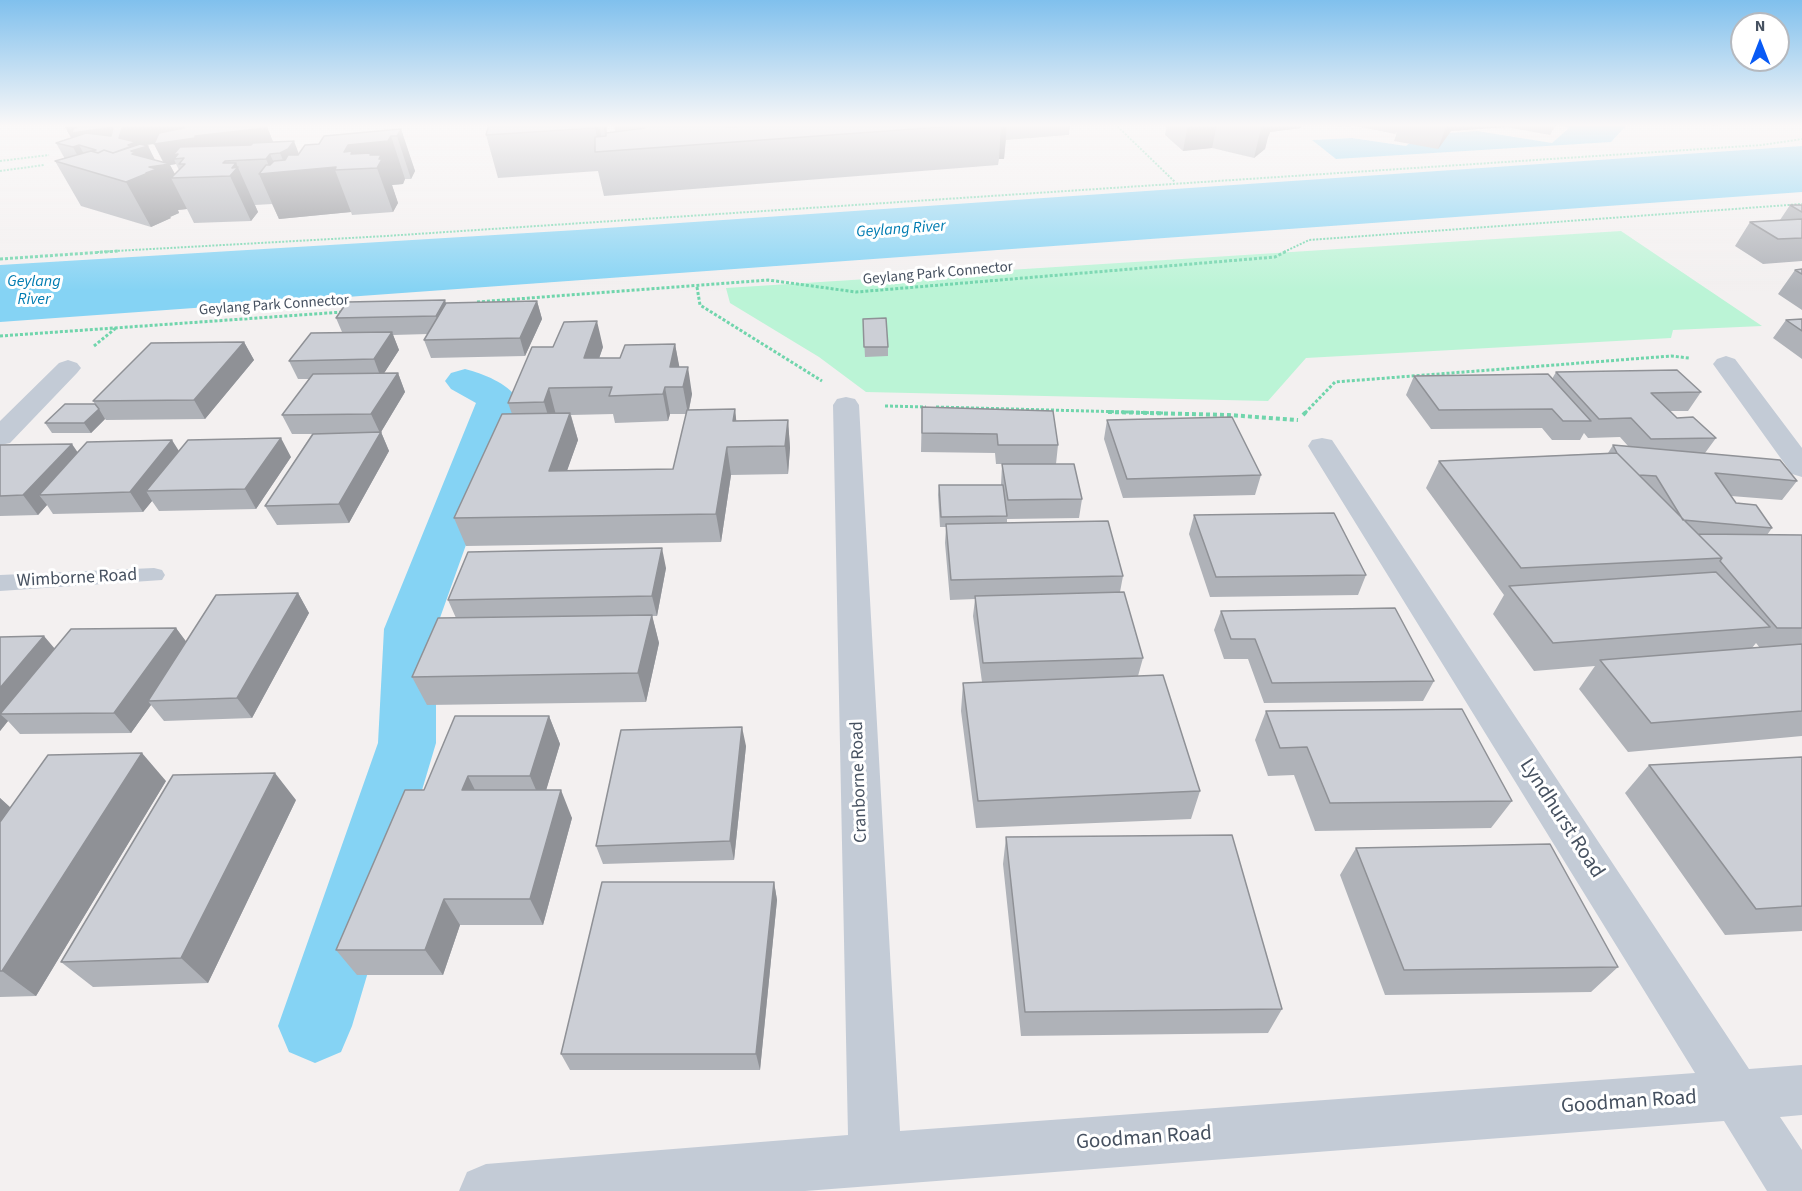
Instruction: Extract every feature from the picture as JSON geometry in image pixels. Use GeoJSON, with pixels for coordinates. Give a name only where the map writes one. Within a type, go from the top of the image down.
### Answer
{"type":"FeatureCollection","features":[{"type":"Feature","properties":{"kind":"street"},"geometry":{"type":"LineString","coordinates":[[1726,364],[1798,457]]}},
{"type":"Feature","properties":{"kind":"street"},"geometry":{"type":"LineString","coordinates":[[0,437],[68,368]]}},
{"type":"Feature","properties":{"kind":"street","name":"Cranborne Road"},"geometry":{"type":"LineString","coordinates":[[846,405],[874,1159]]}},
{"type":"Feature","properties":{"kind":"street","name":"Lyndhurst Road"},"geometry":{"type":"LineString","coordinates":[[1322,446],[1798,1191]]}},
{"type":"Feature","properties":{"kind":"street","name":"Goodman Road"},"geometry":{"type":"LineString","coordinates":[[486,1191],[874,1159],[1802,1090]]}},
{"type":"Feature","properties":{"kind":"lane","name":"Wimborne Road"},"geometry":{"type":"LineString","coordinates":[[0,583],[154,575]]}},
{"type":"Feature","properties":{"kind":"path"},"geometry":{"type":"LineString","coordinates":[[1172,180],[1175,183]]}},
{"type":"Feature","properties":{"kind":"path"},"geometry":{"type":"LineString","coordinates":[[0,259],[1228,180]]}},
{"type":"Feature","properties":{"kind":"path","name":"Geylang Park Connector"},"geometry":{"type":"LineString","coordinates":[[472,303],[768,280],[856,292],[1275,257],[1309,240],[1802,204]]}},
{"type":"Feature","properties":{"kind":"path"},"geometry":{"type":"LineString","coordinates":[[697,287],[700,305],[819,378],[846,405],[1229,415],[1299,420],[1335,382],[1671,356],[1726,364]]}},
{"type":"Feature","properties":{"kind":"path","name":"Geylang Park Connector"},"geometry":{"type":"LineString","coordinates":[[0,336],[354,311]]}},
{"type":"Feature","properties":{"kind":"green space"},"geometry":{"type":"Polygon","coordinates":[[[1621,231],[1762,326],[1673,330],[1671,338],[1306,358],[1268,401],[866,392],[819,357],[730,303],[726,288],[1621,231]]]}},
{"type":"Feature","properties":{"kind":"water","name":"Geylang River"},"geometry":{"type":"Polygon","coordinates":[[[1312,180],[1802,180],[1802,192],[0,322],[0,265],[577,230],[1312,180]]]}},
{"type":"Feature","properties":{"kind":"building"},"geometry":{"type":"Polygon","coordinates":[[[1790,205],[1802,205],[1802,212],[1790,205]]]}},
{"type":"Feature","properties":{"kind":"building"},"geometry":{"type":"Polygon","coordinates":[[[1802,219],[1802,238],[1778,239],[1750,222],[1802,219]]]}},
{"type":"Feature","properties":{"kind":"building"},"geometry":{"type":"Polygon","coordinates":[[[445,300],[436,316],[336,318],[347,302],[445,300]]]}},
{"type":"Feature","properties":{"kind":"building"},"geometry":{"type":"Polygon","coordinates":[[[537,301],[520,338],[424,340],[446,303],[537,301]]]}},
{"type":"Feature","properties":{"kind":"building"},"geometry":{"type":"Polygon","coordinates":[[[886,318],[888,347],[864,347],[863,319],[886,318]]]}},
{"type":"Feature","properties":{"kind":"building"},"geometry":{"type":"Polygon","coordinates":[[[1802,319],[1802,331],[1786,320],[1802,319]]]}},
{"type":"Feature","properties":{"kind":"building"},"geometry":{"type":"Polygon","coordinates":[[[597,321],[584,358],[620,358],[625,345],[675,344],[670,367],[688,367],[683,387],[665,387],[663,394],[609,396],[612,387],[549,388],[544,402],[508,403],[532,347],[553,347],[564,322],[597,321]]]}},
{"type":"Feature","properties":{"kind":"building"},"geometry":{"type":"Polygon","coordinates":[[[392,332],[374,359],[289,361],[311,333],[392,332]]]}},
{"type":"Feature","properties":{"kind":"building"},"geometry":{"type":"Polygon","coordinates":[[[244,342],[194,400],[93,401],[151,343],[244,342]]]}},
{"type":"Feature","properties":{"kind":"building"},"geometry":{"type":"Polygon","coordinates":[[[1677,370],[1701,392],[1651,393],[1677,418],[1693,417],[1716,438],[1651,439],[1631,418],[1599,419],[1556,372],[1677,370]]]}},
{"type":"Feature","properties":{"kind":"building"},"geometry":{"type":"Polygon","coordinates":[[[398,373],[371,414],[282,415],[313,374],[398,373]]]}},
{"type":"Feature","properties":{"kind":"building"},"geometry":{"type":"Polygon","coordinates":[[[1548,374],[1591,421],[1563,421],[1552,409],[1439,410],[1414,376],[1548,374]]]}},
{"type":"Feature","properties":{"kind":"building"},"geometry":{"type":"Polygon","coordinates":[[[65,404],[95,404],[99,409],[84,423],[45,423],[65,404]]]}},
{"type":"Feature","properties":{"kind":"building"},"geometry":{"type":"Polygon","coordinates":[[[922,407],[1053,411],[1058,445],[998,445],[997,434],[922,433],[922,407]]]}},
{"type":"Feature","properties":{"kind":"building"},"geometry":{"type":"Polygon","coordinates":[[[735,409],[733,421],[788,420],[785,446],[727,447],[716,514],[454,518],[502,414],[570,413],[549,471],[673,469],[687,410],[735,409]]]}},
{"type":"Feature","properties":{"kind":"building"},"geometry":{"type":"Polygon","coordinates":[[[1232,417],[1261,475],[1127,479],[1107,420],[1232,417]]]}},
{"type":"Feature","properties":{"kind":"building"},"geometry":{"type":"Polygon","coordinates":[[[381,432],[339,504],[265,506],[313,434],[381,432]]]}},
{"type":"Feature","properties":{"kind":"building"},"geometry":{"type":"Polygon","coordinates":[[[281,438],[245,489],[146,491],[188,440],[281,438]]]}},
{"type":"Feature","properties":{"kind":"building"},"geometry":{"type":"Polygon","coordinates":[[[172,440],[130,492],[39,495],[87,442],[172,440]]]}},
{"type":"Feature","properties":{"kind":"building"},"geometry":{"type":"Polygon","coordinates":[[[72,444],[23,495],[0,496],[0,445],[72,444]]]}},
{"type":"Feature","properties":{"kind":"building"},"geometry":{"type":"Polygon","coordinates":[[[1613,445],[1780,460],[1797,481],[1715,473],[1736,503],[1756,505],[1772,528],[1683,520],[1656,476],[1639,475],[1617,453],[1613,445]]]}},
{"type":"Feature","properties":{"kind":"building"},"geometry":{"type":"Polygon","coordinates":[[[1617,453],[1722,558],[1521,568],[1439,461],[1617,453]]]}},
{"type":"Feature","properties":{"kind":"building"},"geometry":{"type":"Polygon","coordinates":[[[1002,464],[1074,464],[1082,499],[1008,500],[1002,464]]]}},
{"type":"Feature","properties":{"kind":"building"},"geometry":{"type":"Polygon","coordinates":[[[939,485],[1003,485],[1007,516],[941,517],[939,485]]]}},
{"type":"Feature","properties":{"kind":"building"},"geometry":{"type":"Polygon","coordinates":[[[1334,513],[1366,575],[1216,577],[1194,515],[1334,513]]]}},
{"type":"Feature","properties":{"kind":"building"},"geometry":{"type":"Polygon","coordinates":[[[1108,521],[1123,576],[951,580],[946,524],[1108,521]]]}},
{"type":"Feature","properties":{"kind":"building"},"geometry":{"type":"Polygon","coordinates":[[[1698,534],[1802,535],[1802,628],[1777,628],[1720,561],[1722,558],[1698,534]]]}},
{"type":"Feature","properties":{"kind":"building"},"geometry":{"type":"Polygon","coordinates":[[[662,548],[652,596],[448,600],[468,552],[662,548]]]}},
{"type":"Feature","properties":{"kind":"building"},"geometry":{"type":"Polygon","coordinates":[[[1716,572],[1770,627],[1553,643],[1509,586],[1716,572]]]}},
{"type":"Feature","properties":{"kind":"building"},"geometry":{"type":"Polygon","coordinates":[[[1124,592],[1143,658],[983,663],[975,596],[1124,592]]]}},
{"type":"Feature","properties":{"kind":"building"},"geometry":{"type":"Polygon","coordinates":[[[298,593],[237,698],[148,701],[216,595],[298,593]]]}},
{"type":"Feature","properties":{"kind":"building"},"geometry":{"type":"Polygon","coordinates":[[[1395,608],[1434,681],[1272,683],[1255,639],[1231,639],[1221,611],[1395,608]]]}},
{"type":"Feature","properties":{"kind":"building"},"geometry":{"type":"Polygon","coordinates":[[[652,615],[638,673],[412,677],[438,618],[652,615]]]}},
{"type":"Feature","properties":{"kind":"building"},"geometry":{"type":"Polygon","coordinates":[[[176,628],[114,713],[0,714],[71,629],[176,628]]]}},
{"type":"Feature","properties":{"kind":"building"},"geometry":{"type":"Polygon","coordinates":[[[44,636],[0,688],[0,637],[44,636]]]}},
{"type":"Feature","properties":{"kind":"building"},"geometry":{"type":"Polygon","coordinates":[[[1802,644],[1802,711],[1651,723],[1600,660],[1802,644]]]}},
{"type":"Feature","properties":{"kind":"building"},"geometry":{"type":"Polygon","coordinates":[[[1163,675],[1200,791],[978,801],[963,683],[1163,675]]]}},
{"type":"Feature","properties":{"kind":"building"},"geometry":{"type":"Polygon","coordinates":[[[1462,709],[1512,801],[1330,803],[1307,747],[1280,748],[1266,711],[1462,709]]]}},
{"type":"Feature","properties":{"kind":"building"},"geometry":{"type":"Polygon","coordinates":[[[455,716],[549,716],[530,776],[468,776],[462,790],[561,790],[530,899],[444,899],[425,950],[336,950],[405,790],[424,790],[455,716]]]}},
{"type":"Feature","properties":{"kind":"building"},"geometry":{"type":"Polygon","coordinates":[[[742,727],[730,841],[596,846],[621,730],[742,727]]]}},
{"type":"Feature","properties":{"kind":"building"},"geometry":{"type":"Polygon","coordinates":[[[142,753],[0,971],[0,822],[48,755],[142,753]]]}},
{"type":"Feature","properties":{"kind":"building"},"geometry":{"type":"Polygon","coordinates":[[[1802,757],[1802,906],[1756,909],[1649,765],[1802,757]]]}},
{"type":"Feature","properties":{"kind":"building"},"geometry":{"type":"Polygon","coordinates":[[[275,773],[181,958],[61,962],[173,775],[275,773]]]}},
{"type":"Feature","properties":{"kind":"building"},"geometry":{"type":"Polygon","coordinates":[[[1232,835],[1282,1009],[1025,1012],[1006,837],[1232,835]]]}},
{"type":"Feature","properties":{"kind":"building"},"geometry":{"type":"Polygon","coordinates":[[[1550,844],[1618,967],[1404,970],[1356,848],[1550,844]]]}},
{"type":"Feature","properties":{"kind":"building"},"geometry":{"type":"Polygon","coordinates":[[[602,882],[774,882],[756,1054],[561,1054],[602,882]]]}},
{"type":"Feature","properties":{"kind":"waterway"},"geometry":{"type":"LineString","coordinates":[[315,1026],[407,743],[410,629],[498,399],[465,381]]}}]}
